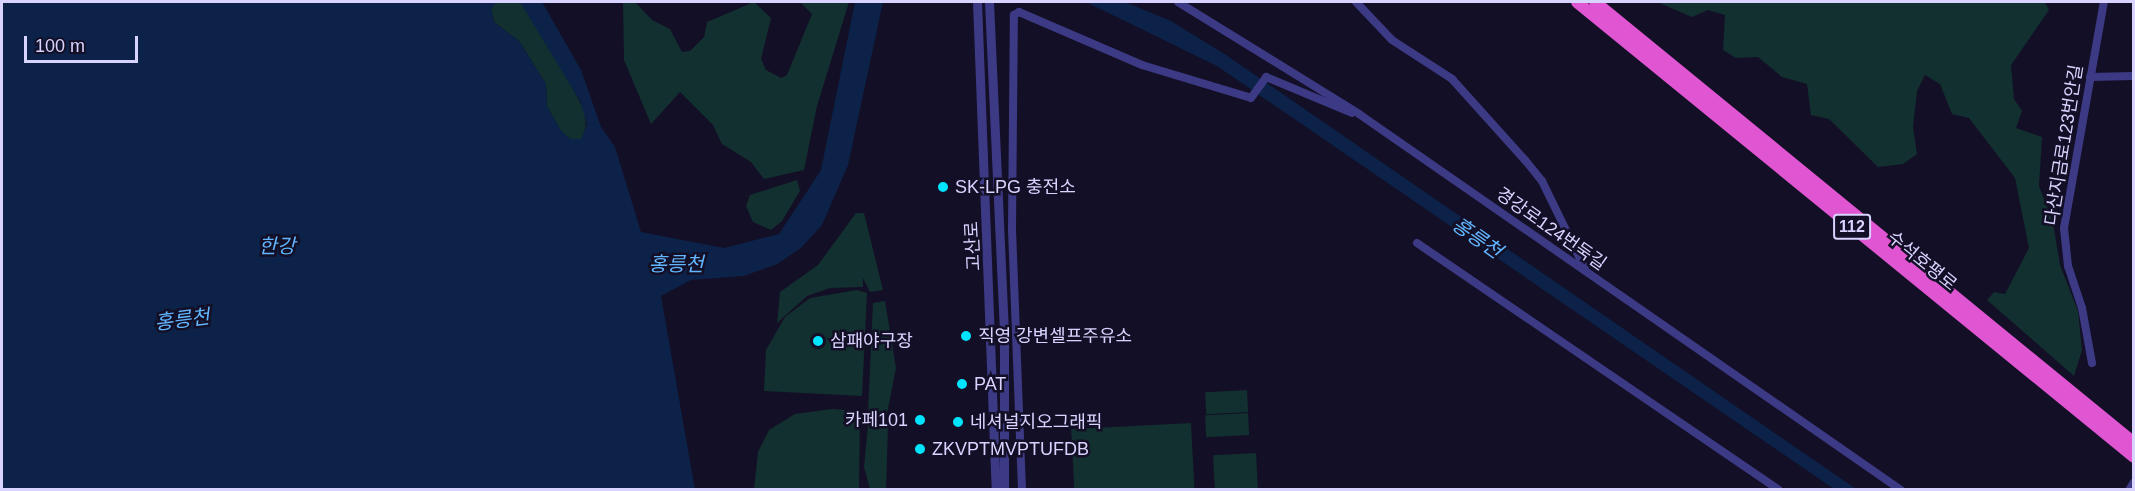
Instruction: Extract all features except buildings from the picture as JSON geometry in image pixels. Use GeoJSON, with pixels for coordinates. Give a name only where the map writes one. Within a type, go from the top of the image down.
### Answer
{"type":"FeatureCollection","features":[{"type":"Feature","properties":{"kind":"highway","name":"수석호평로"},"geometry":{"type":"LineString","coordinates":[[1577,2],[2131,448]]}},
{"type":"Feature","properties":{"kind":"highway","name":"수석호평로"},"geometry":{"type":"LineString","coordinates":[[1596,2],[2131,448]]}},
{"type":"Feature","properties":{"kind":"street","name":"고산로"},"geometry":{"type":"LineString","coordinates":[[977,2],[996,489]]}},
{"type":"Feature","properties":{"kind":"street","name":"고산로"},"geometry":{"type":"LineString","coordinates":[[989,2],[1004,336],[1004,489]]}},
{"type":"Feature","properties":{"kind":"street","name":"경강로124번둑길"},"geometry":{"type":"LineString","coordinates":[[1178,2],[1359,114],[1901,489]]}},
{"type":"Feature","properties":{"kind":"street"},"geometry":{"type":"LineString","coordinates":[[1356,2],[1392,40],[1452,79],[1525,160],[1542,181],[1586,271]]}},
{"type":"Feature","properties":{"kind":"street","name":"다산지금로123번안길"},"geometry":{"type":"LineString","coordinates":[[2092,363],[2068,266],[2064,228],[2104,2]]}},
{"type":"Feature","properties":{"kind":"street"},"geometry":{"type":"LineString","coordinates":[[1022,489],[1012,230],[1014,15],[1019,12],[1142,65],[1251,98],[1266,77],[1359,114]]}},
{"type":"Feature","properties":{"kind":"street"},"geometry":{"type":"LineString","coordinates":[[2090,77],[2133,76]]}},
{"type":"Feature","properties":{"kind":"street"},"geometry":{"type":"LineString","coordinates":[[1417,243],[1779,489]]}},
{"type":"Feature","properties":{"kind":"street"},"geometry":{"type":"LineString","coordinates":[[2129,489],[2133,482]]}},
{"type":"Feature","properties":{"kind":"green space"},"geometry":{"type":"Polygon","coordinates":[[[496,2],[520,2],[549,43],[585,112],[586,134],[581,139],[570,139],[561,131],[547,106],[546,84],[519,41],[494,22],[491,9],[496,2]]]}},
{"type":"Feature","properties":{"kind":"green space"},"geometry":{"type":"Polygon","coordinates":[[[623,2],[635,2],[652,20],[670,29],[682,52],[690,51],[704,37],[707,22],[754,2],[771,18],[761,59],[766,70],[781,78],[787,75],[812,14],[800,2],[849,2],[817,106],[804,170],[764,179],[751,162],[722,144],[713,125],[680,92],[651,124],[624,60],[623,2]]]}},
{"type":"Feature","properties":{"kind":"green space"},"geometry":{"type":"Polygon","coordinates":[[[1657,2],[2045,2],[2049,10],[2011,65],[2014,99],[2022,111],[2016,128],[2042,137],[2039,186],[2053,223],[2060,265],[2078,311],[2082,350],[2074,376],[1987,300],[1994,292],[2005,294],[2029,248],[2015,178],[1969,118],[1952,114],[1940,84],[1925,75],[1917,91],[1913,127],[1917,154],[1903,164],[1878,167],[1829,119],[1811,115],[1807,84],[1782,77],[1758,57],[1736,58],[1723,50],[1725,15],[1708,10],[1692,17],[1657,2]]]}},
{"type":"Feature","properties":{"kind":"green space"},"geometry":{"type":"Polygon","coordinates":[[[797,180],[800,191],[782,221],[771,230],[753,222],[746,206],[750,195],[797,180]]]}},
{"type":"Feature","properties":{"kind":"green space"},"geometry":{"type":"Polygon","coordinates":[[[856,213],[864,213],[883,290],[870,292],[863,278],[863,287],[830,288],[807,296],[777,323],[780,292],[818,265],[856,213]]]}},
{"type":"Feature","properties":{"kind":"green space","name":"삼패야구장"},"geometry":{"type":"Polygon","coordinates":[[[857,290],[867,293],[862,396],[764,391],[766,350],[785,317],[810,298],[857,290]]]}},
{"type":"Feature","properties":{"kind":"green space"},"geometry":{"type":"Polygon","coordinates":[[[885,301],[896,368],[887,414],[868,413],[873,303],[885,301]]]}},
{"type":"Feature","properties":{"kind":"green space"},"geometry":{"type":"Polygon","coordinates":[[[1247,390],[1248,412],[1206,414],[1205,392],[1247,390]]]}},
{"type":"Feature","properties":{"kind":"green space"},"geometry":{"type":"Polygon","coordinates":[[[832,409],[860,411],[859,489],[754,489],[758,452],[769,430],[795,414],[832,409]]]}},
{"type":"Feature","properties":{"kind":"green space"},"geometry":{"type":"Polygon","coordinates":[[[1248,413],[1249,435],[1206,437],[1205,415],[1248,413]]]}},
{"type":"Feature","properties":{"kind":"green space"},"geometry":{"type":"Polygon","coordinates":[[[1191,423],[1194,489],[1074,490],[1071,429],[1191,423]]]}},
{"type":"Feature","properties":{"kind":"green space"},"geometry":{"type":"Polygon","coordinates":[[[868,425],[888,426],[886,489],[870,489],[864,467],[868,425]]]}},
{"type":"Feature","properties":{"kind":"green space"},"geometry":{"type":"Polygon","coordinates":[[[1256,453],[1258,489],[1215,490],[1213,455],[1256,453]]]}},
{"type":"Feature","properties":{"kind":"water","name":"한강"},"geometry":{"type":"Polygon","coordinates":[[[2,2],[496,2],[491,9],[494,22],[519,41],[546,84],[547,106],[561,131],[570,139],[581,139],[587,124],[580,101],[520,2],[542,2],[581,70],[601,127],[615,147],[641,232],[724,248],[779,234],[821,170],[855,2],[883,2],[848,165],[822,225],[801,248],[777,264],[744,276],[691,280],[661,296],[695,490],[2,489],[2,2]]]}},
{"type":"Feature","properties":{"kind":"water","name":"홍릉천"},"geometry":{"type":"Polygon","coordinates":[[[1086,2],[1125,2],[1171,21],[1226,55],[1856,489],[1834,489],[1217,66],[1086,2]]]}},
{"type":"Feature","properties":{"kind":"place","name":"SK-LPG 충전소"},"geometry":{"type":"Point","coordinates":[943,187]}},
{"type":"Feature","properties":{"kind":"place","name":"직영 강변셀프주유소"},"geometry":{"type":"Point","coordinates":[966,336]}},
{"type":"Feature","properties":{"kind":"place","name":"삼패야구장"},"geometry":{"type":"Point","coordinates":[818,341]}},
{"type":"Feature","properties":{"kind":"place","name":"PAT"},"geometry":{"type":"Point","coordinates":[962,384]}},
{"type":"Feature","properties":{"kind":"place","name":"카페101"},"geometry":{"type":"Point","coordinates":[920,420]}},
{"type":"Feature","properties":{"kind":"place","name":"네셔널지오그래픽"},"geometry":{"type":"Point","coordinates":[958,422]}},
{"type":"Feature","properties":{"kind":"place","name":"ZKVPTMVPTUFDB"},"geometry":{"type":"Point","coordinates":[920,449]}}]}
